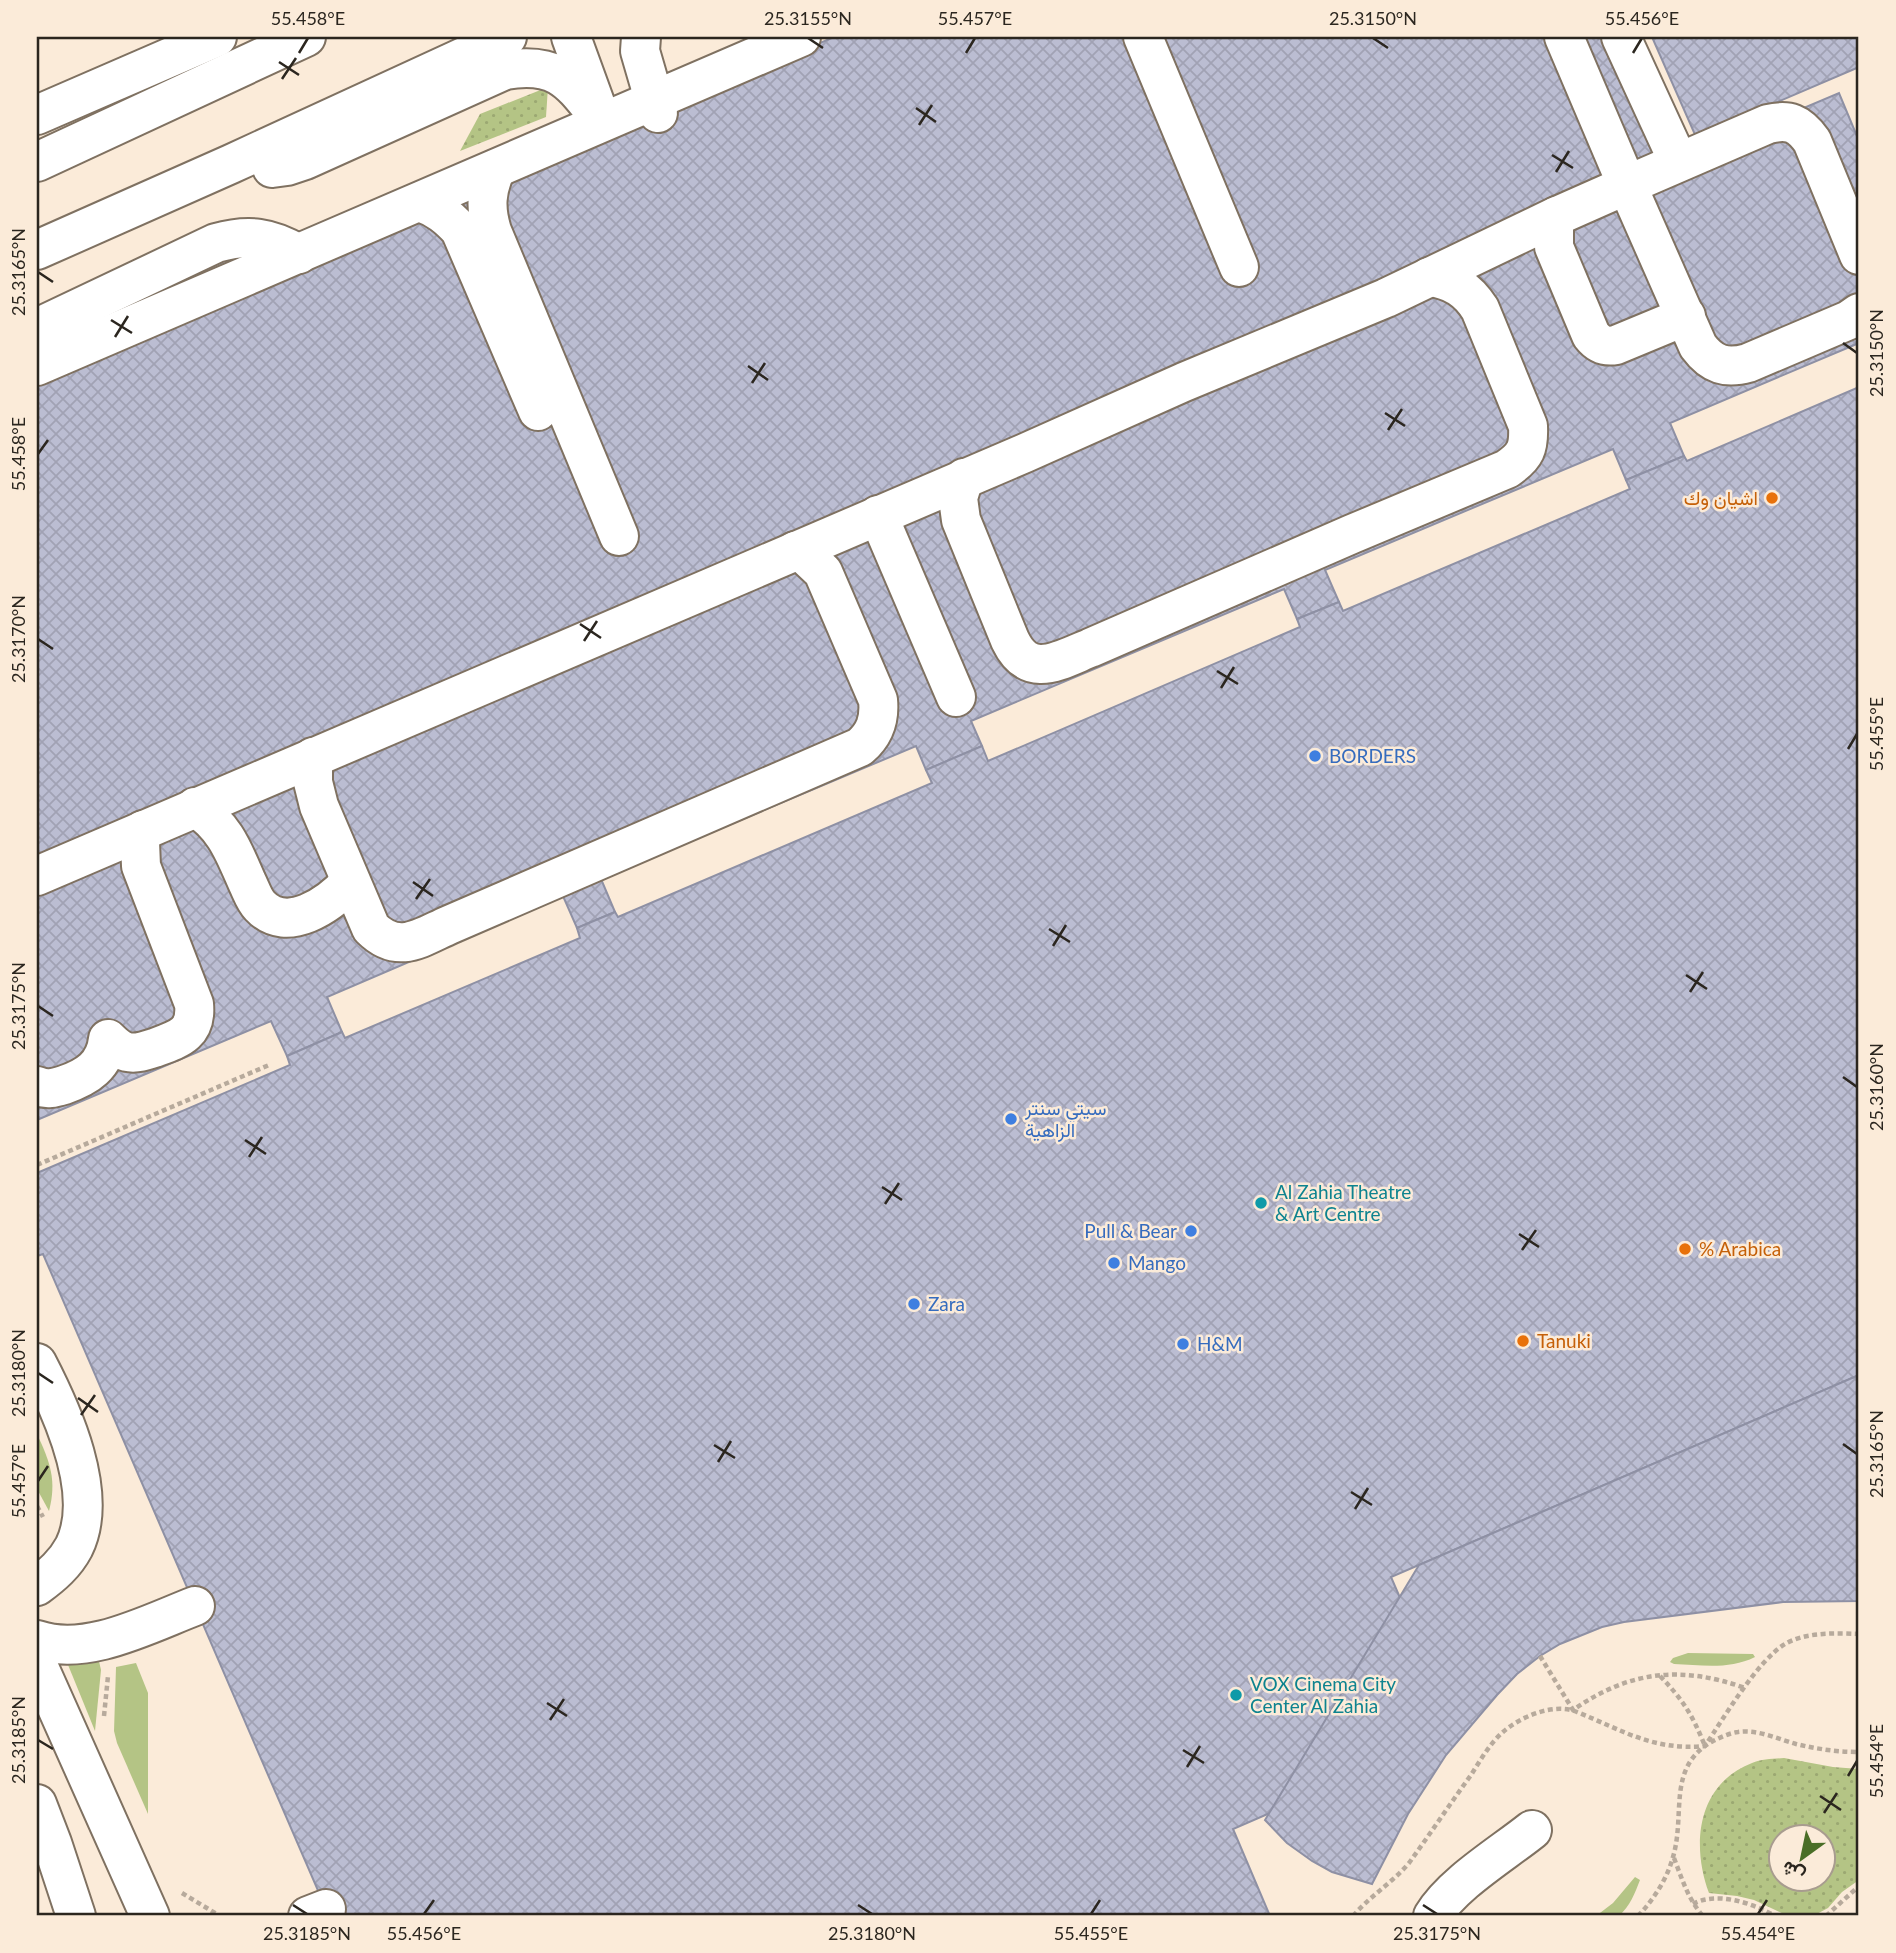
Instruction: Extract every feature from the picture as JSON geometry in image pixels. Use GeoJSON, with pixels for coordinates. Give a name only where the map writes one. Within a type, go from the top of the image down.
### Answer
{"type":"FeatureCollection","features":[{"type":"Feature","properties":{"kind":"street"},"geometry":{"type":"LineString","coordinates":[[37,115],[217,37]]}},
{"type":"Feature","properties":{"kind":"street"},"geometry":{"type":"LineString","coordinates":[[37,162],[306,37]]}},
{"type":"Feature","properties":{"kind":"street"},"geometry":{"type":"LineString","coordinates":[[37,250],[507,37]]}},
{"type":"Feature","properties":{"kind":"street"},"geometry":{"type":"LineString","coordinates":[[231,164],[269,169],[287,166],[505,70],[524,67],[544,68],[562,76],[602,121],[571,37]]}},
{"type":"Feature","properties":{"kind":"street"},"geometry":{"type":"LineString","coordinates":[[640,37],[640,51],[658,113]]}},
{"type":"Feature","properties":{"kind":"street"},"geometry":{"type":"LineString","coordinates":[[37,366],[801,37]]}},
{"type":"Feature","properties":{"kind":"street"},"geometry":{"type":"LineString","coordinates":[[1143,37],[1251,263],[1171,37]]}},
{"type":"Feature","properties":{"kind":"street"},"geometry":{"type":"LineString","coordinates":[[1564,37],[1698,346],[1705,355],[1726,366],[1737,366],[1849,320],[1859,313]]}},
{"type":"Feature","properties":{"kind":"street"},"geometry":{"type":"LineString","coordinates":[[1620,37],[1678,161]]}},
{"type":"Feature","properties":{"kind":"street"},"geometry":{"type":"LineString","coordinates":[[37,876],[1025,453],[1184,382],[1386,298],[1557,216],[1768,124],[1781,121],[1793,123],[1804,130],[1812,141],[1859,254]]}},
{"type":"Feature","properties":{"kind":"street"},"geometry":{"type":"LineString","coordinates":[[420,202],[435,208],[460,230],[607,538],[487,215],[489,183],[496,169]]}},
{"type":"Feature","properties":{"kind":"street"},"geometry":{"type":"LineString","coordinates":[[1557,216],[1554,247],[1595,341],[1609,346],[1616,345],[1686,316]]}},
{"type":"Feature","properties":{"kind":"street"},"geometry":{"type":"LineString","coordinates":[[37,328],[224,241],[250,237],[284,245],[299,254]]}},
{"type":"Feature","properties":{"kind":"street"},"geometry":{"type":"LineString","coordinates":[[964,478],[958,498],[961,520],[1010,640],[1023,659],[1046,665],[1507,469],[1525,452],[1528,426],[1480,309],[1473,299],[1454,283],[1430,277]]}},
{"type":"Feature","properties":{"kind":"street"},"geometry":{"type":"LineString","coordinates":[[878,515],[956,697]]}},
{"type":"Feature","properties":{"kind":"street"},"geometry":{"type":"LineString","coordinates":[[313,757],[316,794],[371,928],[380,937],[403,943],[460,920],[860,747],[868,740],[874,732],[879,711],[878,700],[823,572],[806,556],[795,551]]}},
{"type":"Feature","properties":{"kind":"street"},"geometry":{"type":"LineString","coordinates":[[195,807],[216,822],[223,832],[255,899],[267,912],[284,918],[311,911],[333,898],[350,882]]}},
{"type":"Feature","properties":{"kind":"street"},"geometry":{"type":"LineString","coordinates":[[37,1086],[51,1088],[81,1079],[90,1073],[103,1057],[108,1040],[127,1052],[143,1052],[181,1037],[192,1025],[194,1004],[144,877],[140,854],[143,830]]}},
{"type":"Feature","properties":{"kind":"street"},"geometry":{"type":"LineString","coordinates":[[37,1363],[70,1435],[78,1468],[83,1516],[80,1532],[66,1560],[58,1570],[37,1586]]}},
{"type":"Feature","properties":{"kind":"street"},"geometry":{"type":"LineString","coordinates":[[37,1640],[62,1645],[100,1642],[195,1606]]}},
{"type":"Feature","properties":{"kind":"street"},"geometry":{"type":"LineString","coordinates":[[37,1663],[150,1916]]}},
{"type":"Feature","properties":{"kind":"street"},"geometry":{"type":"LineString","coordinates":[[37,1804],[76,1916]]}},
{"type":"Feature","properties":{"kind":"street"},"geometry":{"type":"LineString","coordinates":[[1433,1916],[1457,1887],[1532,1830]]}},
{"type":"Feature","properties":{"kind":"street"},"geometry":{"type":"LineString","coordinates":[[37,1864],[69,1916]]}},
{"type":"Feature","properties":{"kind":"path"},"geometry":{"type":"LineString","coordinates":[[37,1166],[269,1065]]}},
{"type":"Feature","properties":{"kind":"path"},"geometry":{"type":"LineString","coordinates":[[37,1506],[66,1560]]}},
{"type":"Feature","properties":{"kind":"path"},"geometry":{"type":"LineString","coordinates":[[1638,1916],[1655,1895],[1673,1857],[1684,1772],[1773,1652],[1786,1643],[1812,1636],[1859,1634]]}},
{"type":"Feature","properties":{"kind":"path"},"geometry":{"type":"LineString","coordinates":[[100,1642],[109,1665],[103,1717]]}},
{"type":"Feature","properties":{"kind":"path"},"geometry":{"type":"LineString","coordinates":[[1541,1656],[1573,1710]]}},
{"type":"Feature","properties":{"kind":"path"},"geometry":{"type":"LineString","coordinates":[[1573,1710],[1592,1696],[1613,1686],[1659,1675],[1703,1676],[1745,1688]]}},
{"type":"Feature","properties":{"kind":"path"},"geometry":{"type":"LineString","coordinates":[[1659,1675],[1679,1696],[1694,1720],[1704,1746]]}},
{"type":"Feature","properties":{"kind":"path"},"geometry":{"type":"LineString","coordinates":[[1353,1916],[1398,1876],[1502,1733],[1522,1718],[1547,1710],[1573,1710],[1651,1743],[1678,1747],[1704,1746],[1739,1732],[1756,1733],[1836,1752],[1859,1752]]}},
{"type":"Feature","properties":{"kind":"path"},"geometry":{"type":"LineString","coordinates":[[1673,1857],[1686,1892],[1703,1916]]}},
{"type":"Feature","properties":{"kind":"path"},"geometry":{"type":"LineString","coordinates":[[1826,1916],[1859,1886]]}},
{"type":"Feature","properties":{"kind":"path"},"geometry":{"type":"LineString","coordinates":[[178,1890],[220,1916]]}},
{"type":"Feature","properties":{"kind":"path"},"geometry":{"type":"LineString","coordinates":[[1693,1904],[1712,1897],[1753,1906],[1775,1916]]}},
{"type":"Feature","properties":{"kind":"green space"},"geometry":{"type":"Polygon","coordinates":[[[548,87],[546,117],[460,151],[480,114],[548,87]]]}},
{"type":"Feature","properties":{"kind":"green space"},"geometry":{"type":"Polygon","coordinates":[[[37,1434],[51,1471],[49,1511],[37,1489],[37,1434]]]}},
{"type":"Feature","properties":{"kind":"green space"},"geometry":{"type":"Polygon","coordinates":[[[1688,1653],[1753,1654],[1755,1657],[1725,1665],[1670,1662],[1673,1658],[1688,1653]]]}},
{"type":"Feature","properties":{"kind":"green space"},"geometry":{"type":"Polygon","coordinates":[[[64,1655],[98,1657],[101,1670],[95,1731],[64,1655]]]}},
{"type":"Feature","properties":{"kind":"green space"},"geometry":{"type":"Polygon","coordinates":[[[136,1663],[148,1693],[148,1814],[114,1731],[116,1667],[136,1663]]]}},
{"type":"Feature","properties":{"kind":"green space"},"geometry":{"type":"Polygon","coordinates":[[[1784,1758],[1859,1769],[1859,1880],[1842,1892],[1828,1908],[1813,1916],[1788,1916],[1754,1900],[1709,1893],[1703,1874],[1700,1836],[1709,1801],[1720,1785],[1734,1773],[1764,1760],[1784,1758]]]}},
{"type":"Feature","properties":{"kind":"green space"},"geometry":{"type":"Polygon","coordinates":[[[1635,1877],[1640,1880],[1636,1890],[1619,1916],[1596,1916],[1613,1903],[1635,1877]]]}},
{"type":"Feature","properties":{"kind":"building"},"geometry":{"type":"Polygon","coordinates":[[[834,37],[1613,37],[1669,165],[1839,93],[1859,141],[1859,343],[1670,423],[1684,456],[1626,480],[1613,449],[1325,570],[1339,602],[1297,619],[1284,589],[971,721],[982,746],[926,770],[916,746],[601,879],[615,912],[577,928],[563,896],[327,997],[342,1032],[287,1056],[271,1021],[37,1120],[37,351],[228,258],[335,252],[834,37]]]}},
{"type":"Feature","properties":{"kind":"building"},"geometry":{"type":"Polygon","coordinates":[[[1652,37],[1859,37],[1859,67],[1696,137],[1652,37]]]}},
{"type":"Feature","properties":{"kind":"building","name":"سيتي سنتر الزاهية"},"geometry":{"type":"Polygon","coordinates":[[[1859,387],[1859,1375],[1391,1577],[1458,1732],[1233,1829],[1270,1916],[329,1916],[43,1254],[37,1256],[37,1173],[290,1065],[287,1056],[342,1032],[345,1038],[580,938],[577,928],[615,912],[618,917],[932,783],[926,770],[982,746],[988,761],[1300,627],[1297,619],[1339,602],[1343,611],[1630,489],[1626,480],[1684,456],[1687,461],[1859,387]]]}},
{"type":"Feature","properties":{"kind":"building"},"geometry":{"type":"Polygon","coordinates":[[[1859,1375],[1859,1601],[1783,1602],[1624,1622],[1602,1627],[1560,1644],[1517,1674],[1446,1755],[1408,1814],[1372,1884],[1332,1872],[1312,1861],[1287,1843],[1265,1820],[1419,1565],[1859,1375]]]}},
{"type":"Feature","properties":{"kind":"place","name":"اشيان وك"},"geometry":{"type":"Point","coordinates":[1772,498]}},
{"type":"Feature","properties":{"kind":"place","name":"BORDERS"},"geometry":{"type":"Point","coordinates":[1315,756]}},
{"type":"Feature","properties":{"kind":"place","name":"سيتي سنتر الزاهية"},"geometry":{"type":"Point","coordinates":[1011,1119]}},
{"type":"Feature","properties":{"kind":"place","name":"Al Zahia Theatre & Art Centre"},"geometry":{"type":"Point","coordinates":[1261,1203]}},
{"type":"Feature","properties":{"kind":"place","name":"Pull & Bear"},"geometry":{"type":"Point","coordinates":[1191,1231]}},
{"type":"Feature","properties":{"kind":"place","name":"% Arabica"},"geometry":{"type":"Point","coordinates":[1685,1249]}},
{"type":"Feature","properties":{"kind":"place","name":"Mango"},"geometry":{"type":"Point","coordinates":[1114,1263]}},
{"type":"Feature","properties":{"kind":"place","name":"Zara"},"geometry":{"type":"Point","coordinates":[914,1304]}},
{"type":"Feature","properties":{"kind":"place","name":"Tanuki"},"geometry":{"type":"Point","coordinates":[1523,1341]}},
{"type":"Feature","properties":{"kind":"place","name":"H&M"},"geometry":{"type":"Point","coordinates":[1183,1344]}},
{"type":"Feature","properties":{"kind":"place","name":"VOX Cinema City Center Al Zahia"},"geometry":{"type":"Point","coordinates":[1236,1695]}}]}
